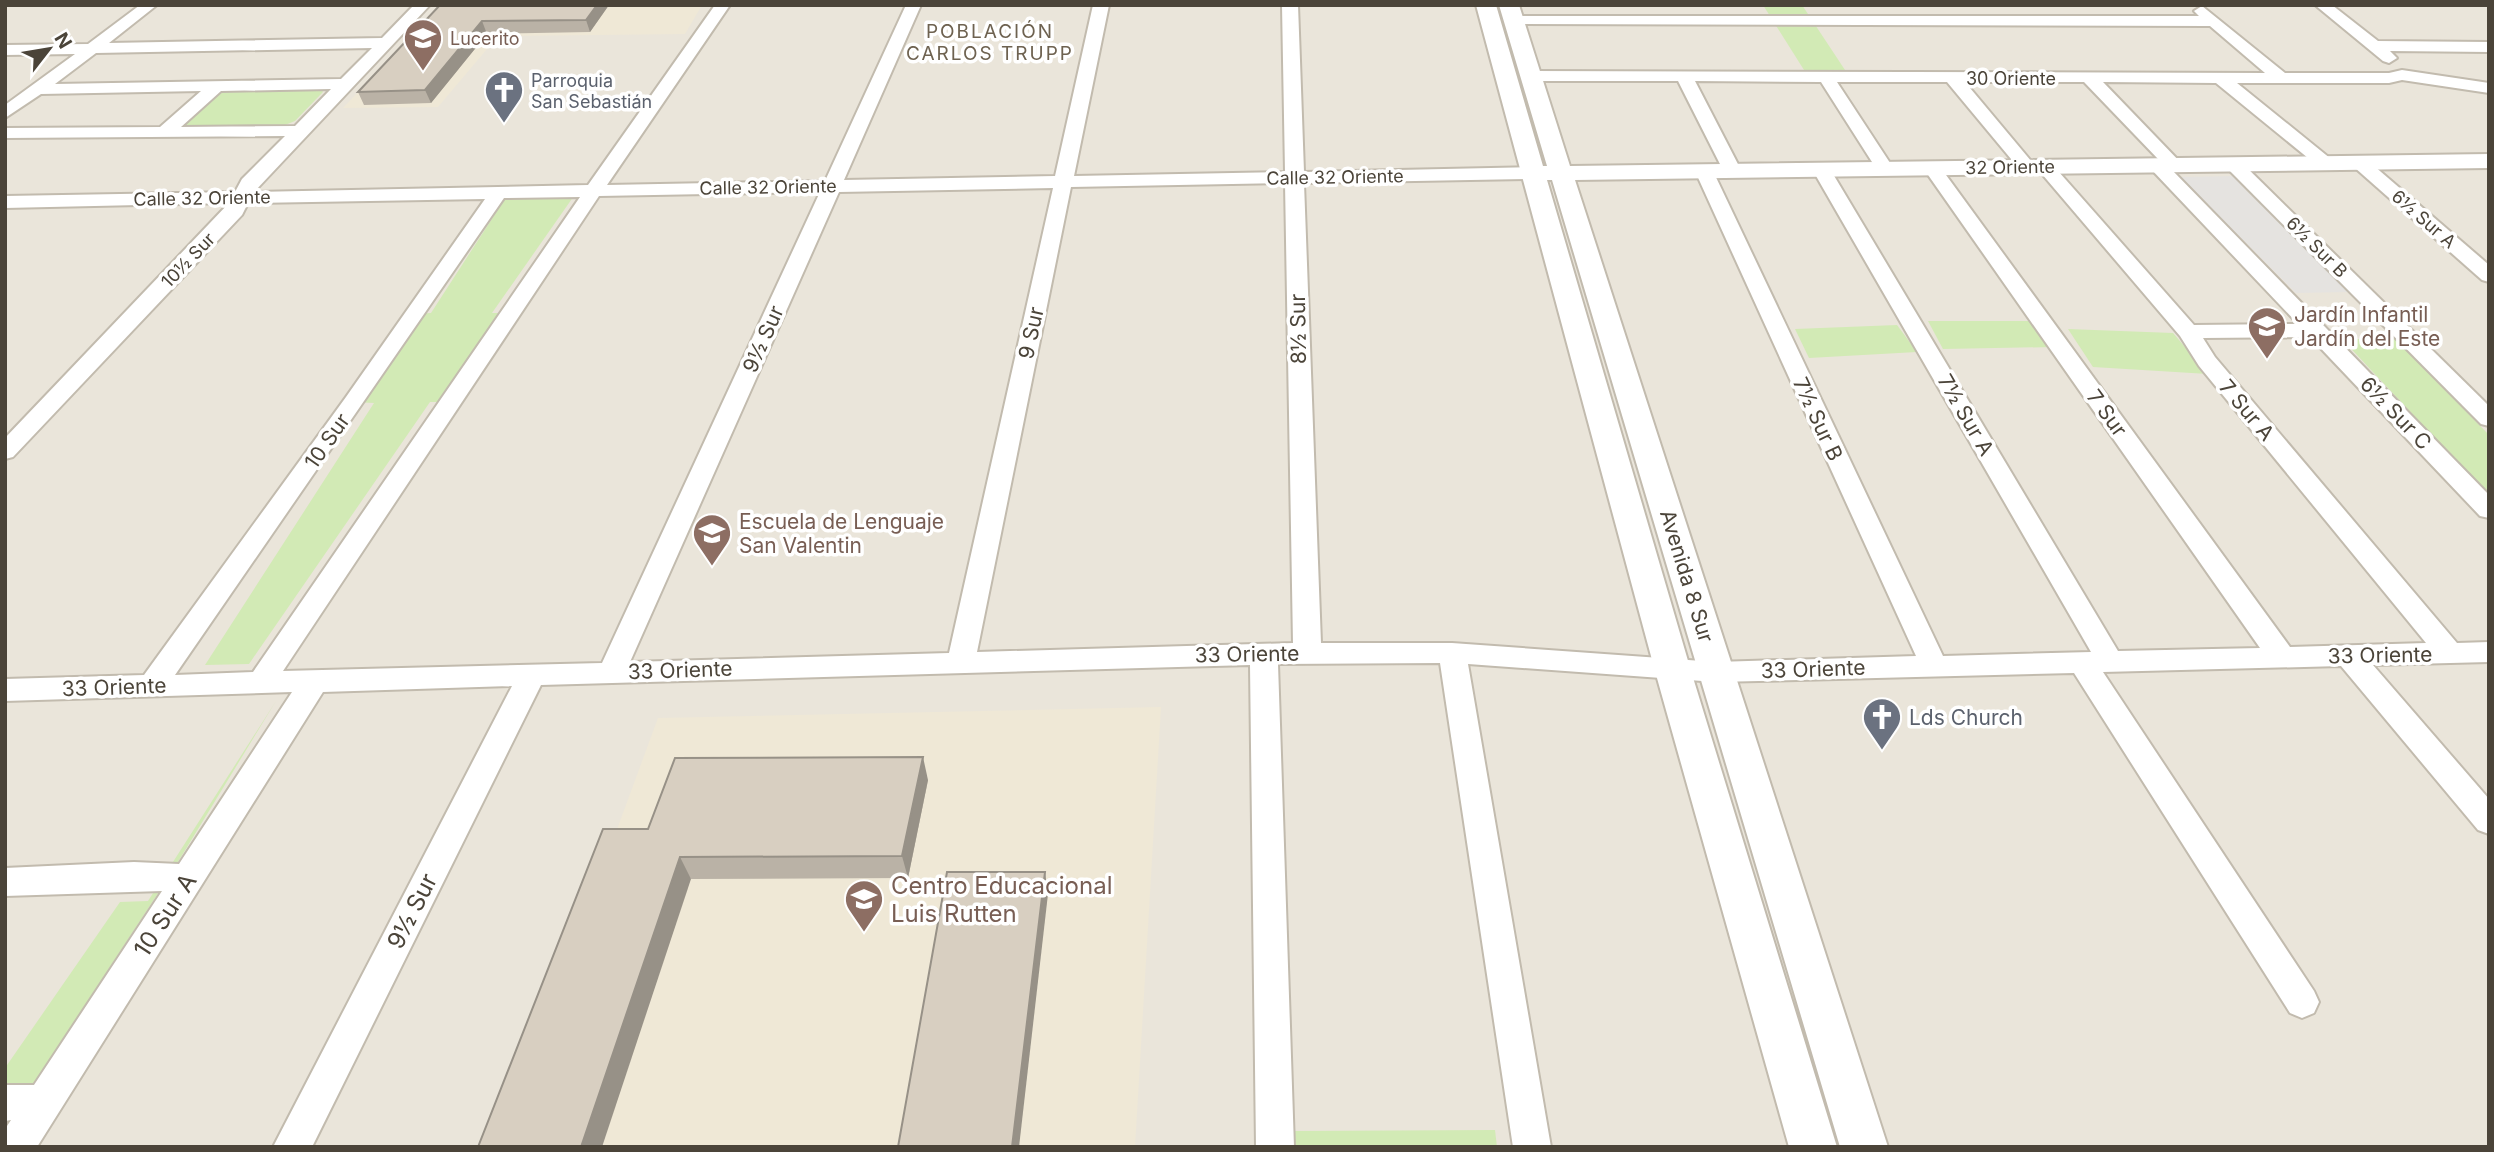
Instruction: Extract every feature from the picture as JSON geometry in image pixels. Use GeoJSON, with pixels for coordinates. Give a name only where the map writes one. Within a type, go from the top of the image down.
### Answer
{"type":"FeatureCollection","features":[{"type":"Feature","properties":{"kind":"street"},"geometry":{"type":"LineString","coordinates":[[5,113],[150,5]]}},
{"type":"Feature","properties":{"kind":"street","name":"10½ Sur"},"geometry":{"type":"LineString","coordinates":[[5,452],[235,211],[249,183],[423,5]]}},
{"type":"Feature","properties":{"kind":"street"},"geometry":{"type":"LineString","coordinates":[[260,684],[596,191],[667,82],[723,5]]}},
{"type":"Feature","properties":{"kind":"street","name":"9½ Sur"},"geometry":{"type":"LineString","coordinates":[[611,673],[914,5]]}},
{"type":"Feature","properties":{"kind":"street","name":"9 Sur"},"geometry":{"type":"LineString","coordinates":[[961,661],[1101,5]]}},
{"type":"Feature","properties":{"kind":"street","name":"8½ Sur"},"geometry":{"type":"LineString","coordinates":[[1290,5],[1307,653]]}},
{"type":"Feature","properties":{"kind":"street"},"geometry":{"type":"LineString","coordinates":[[2194,5],[2281,78]]}},
{"type":"Feature","properties":{"kind":"street"},"geometry":{"type":"LineString","coordinates":[[2322,5],[2377,46],[2402,70],[2402,75]]}},
{"type":"Feature","properties":{"kind":"street"},"geometry":{"type":"LineString","coordinates":[[1503,10],[2214,21]]}},
{"type":"Feature","properties":{"kind":"street","name":"Avenida 8 Sur"},"geometry":{"type":"LineString","coordinates":[[1503,10],[1531,76],[1546,173],[1716,672],[1864,1147]]}},
{"type":"Feature","properties":{"kind":"street","name":"Avenida 8 Sur"},"geometry":{"type":"LineString","coordinates":[[1503,10],[1673,671],[1813,1147]]}},
{"type":"Feature","properties":{"kind":"street"},"geometry":{"type":"LineString","coordinates":[[5,50],[385,43]]}},
{"type":"Feature","properties":{"kind":"street"},"geometry":{"type":"LineString","coordinates":[[2377,46],[2489,47]]}},
{"type":"Feature","properties":{"kind":"street","name":"30 Oriente"},"geometry":{"type":"LineString","coordinates":[[1531,76],[2222,79],[2389,78],[2402,75],[2489,88]]}},
{"type":"Feature","properties":{"kind":"street"},"geometry":{"type":"LineString","coordinates":[[1684,77],[1732,170]]}},
{"type":"Feature","properties":{"kind":"street"},"geometry":{"type":"LineString","coordinates":[[1826,78],[1885,169]]}},
{"type":"Feature","properties":{"kind":"street","name":"7 Sur A"},"geometry":{"type":"LineString","coordinates":[[1953,78],[2188,332],[2207,361],[2450,653]]}},
{"type":"Feature","properties":{"kind":"street"},"geometry":{"type":"LineString","coordinates":[[2090,79],[2165,165]]}},
{"type":"Feature","properties":{"kind":"street"},"geometry":{"type":"LineString","coordinates":[[2222,79],[2325,163]]}},
{"type":"Feature","properties":{"kind":"street"},"geometry":{"type":"LineString","coordinates":[[38,89],[345,84]]}},
{"type":"Feature","properties":{"kind":"street"},"geometry":{"type":"LineString","coordinates":[[166,131],[217,86]]}},
{"type":"Feature","properties":{"kind":"street"},"geometry":{"type":"LineString","coordinates":[[5,133],[299,131]]}},
{"type":"Feature","properties":{"kind":"street","name":"6½ Sur A"},"geometry":{"type":"LineString","coordinates":[[2360,163],[2489,276]]}},
{"type":"Feature","properties":{"kind":"street","name":"32 Oriente"},"geometry":{"type":"LineString","coordinates":[[1546,173],[2487,163]]}},
{"type":"Feature","properties":{"kind":"street","name":"6½ Sur B"},"geometry":{"type":"LineString","coordinates":[[2233,164],[2489,419]]}},
{"type":"Feature","properties":{"kind":"street","name":"6½ Sur C"},"geometry":{"type":"LineString","coordinates":[[2165,165],[2316,330],[2489,510]]}},
{"type":"Feature","properties":{"kind":"street","name":"7 Sur"},"geometry":{"type":"LineString","coordinates":[[1932,168],[2282,657]]}},
{"type":"Feature","properties":{"kind":"street","name":"7½ Sur A"},"geometry":{"type":"LineString","coordinates":[[1821,169],[2096,662]]}},
{"type":"Feature","properties":{"kind":"street","name":"7½ Sur B"},"geometry":{"type":"LineString","coordinates":[[1704,171],[1934,666]]}},
{"type":"Feature","properties":{"kind":"street","name":"Calle 32 Oriente"},"geometry":{"type":"LineString","coordinates":[[7,203],[1546,173]]}},
{"type":"Feature","properties":{"kind":"street","name":"10 Sur"},"geometry":{"type":"LineString","coordinates":[[152,686],[354,402],[498,192]]}},
{"type":"Feature","properties":{"kind":"street"},"geometry":{"type":"LineString","coordinates":[[2188,332],[2316,330]]}},
{"type":"Feature","properties":{"kind":"street","name":"33 Oriente"},"geometry":{"type":"LineString","coordinates":[[5,690],[1307,653],[1452,653],[1716,672],[2489,652]]}},
{"type":"Feature","properties":{"kind":"street"},"geometry":{"type":"LineString","coordinates":[[1452,653],[1532,1147]]}},
{"type":"Feature","properties":{"kind":"street"},"geometry":{"type":"LineString","coordinates":[[1264,654],[1275,1147]]}},
{"type":"Feature","properties":{"kind":"street"},"geometry":{"type":"LineString","coordinates":[[2348,655],[2489,821]]}},
{"type":"Feature","properties":{"kind":"street"},"geometry":{"type":"LineString","coordinates":[[2096,662],[2302,1002]]}},
{"type":"Feature","properties":{"kind":"street","name":"9½ Sur"},"geometry":{"type":"LineString","coordinates":[[292,1147],[532,675]]}},
{"type":"Feature","properties":{"kind":"street","name":"10 Sur A"},"geometry":{"type":"LineString","coordinates":[[15,1147],[313,682]]}},
{"type":"Feature","properties":{"kind":"street"},"geometry":{"type":"LineString","coordinates":[[5,882],[134,876],[189,878]]}},
{"type":"Feature","properties":{"kind":"street"},"geometry":{"type":"LineString","coordinates":[[5,1103],[44,1102]]}},
{"type":"Feature","properties":{"kind":"shaded area"},"geometry":{"type":"Polygon","coordinates":[[[5,5],[2489,5],[2489,1147],[5,1147],[5,5]]]}},
{"type":"Feature","properties":{"kind":"shaded area"},"geometry":{"type":"Polygon","coordinates":[[[441,5],[702,5],[685,34],[498,36],[438,107],[343,108],[441,5]]]}},
{"type":"Feature","properties":{"kind":"shaded area"},"geometry":{"type":"Polygon","coordinates":[[[2241,176],[2350,292],[2296,293],[2180,177],[2241,176]]]}},
{"type":"Feature","properties":{"kind":"shaded area","name":"Centro Educacional Luis Rutten"},"geometry":{"type":"Polygon","coordinates":[[[1161,707],[1135,1147],[500,1147],[658,718],[1161,707]]]}},
{"type":"Feature","properties":{"kind":"green space"},"geometry":{"type":"Polygon","coordinates":[[[1763,5],[1802,5],[1845,70],[1804,70],[1763,5]]]}},
{"type":"Feature","properties":{"kind":"green space"},"geometry":{"type":"Polygon","coordinates":[[[321,89],[323,92],[295,121],[285,125],[188,127],[184,123],[215,95],[225,92],[321,89]]]}},
{"type":"Feature","properties":{"kind":"green space"},"geometry":{"type":"Polygon","coordinates":[[[576,193],[492,313],[504,313],[450,402],[430,402],[249,664],[205,665],[374,403],[354,402],[412,314],[431,313],[508,194],[576,193]]]}},
{"type":"Feature","properties":{"kind":"green space"},"geometry":{"type":"Polygon","coordinates":[[[1928,321],[2031,321],[2053,347],[1943,349],[1928,321]]]}},
{"type":"Feature","properties":{"kind":"green space"},"geometry":{"type":"Polygon","coordinates":[[[1897,325],[1917,352],[1809,358],[1795,329],[1897,325]]]}},
{"type":"Feature","properties":{"kind":"green space"},"geometry":{"type":"Polygon","coordinates":[[[2068,329],[2173,333],[2208,374],[2093,367],[2068,329]]]}},
{"type":"Feature","properties":{"kind":"green space"},"geometry":{"type":"Polygon","coordinates":[[[2342,339],[2396,339],[2489,435],[2489,496],[2342,339]]]}},
{"type":"Feature","properties":{"kind":"green space"},"geometry":{"type":"Polygon","coordinates":[[[276,701],[170,875],[5,1128],[5,1068],[120,902],[148,901],[276,701]]]}},
{"type":"Feature","properties":{"kind":"green space"},"geometry":{"type":"Polygon","coordinates":[[[1495,1130],[1497,1147],[1293,1147],[1292,1131],[1495,1130]]]}},
{"type":"Feature","properties":{"kind":"building"},"geometry":{"type":"Polygon","coordinates":[[[440,5],[597,5],[586,20],[482,21],[425,90],[358,92],[440,5]]]}},
{"type":"Feature","properties":{"kind":"building"},"geometry":{"type":"Polygon","coordinates":[[[923,757],[902,856],[680,857],[581,1147],[478,1147],[603,829],[648,829],[675,758],[923,757]]]}},
{"type":"Feature","properties":{"kind":"building"},"geometry":{"type":"Polygon","coordinates":[[[947,872],[1045,872],[1012,1147],[898,1147],[947,872]]]}},
{"type":"Feature","properties":{"kind":"place","name":"Lucerito"},"geometry":{"type":"Point","coordinates":[423,72]}},
{"type":"Feature","properties":{"kind":"place","name":"Parroquia San Sebastián"},"geometry":{"type":"Point","coordinates":[504,124]}},
{"type":"Feature","properties":{"kind":"place","name":"Jardín Infantil Jardín del Este"},"geometry":{"type":"Point","coordinates":[2267,360]}},
{"type":"Feature","properties":{"kind":"place","name":"Escuela de Lenguaje San Valentin"},"geometry":{"type":"Point","coordinates":[712,567]}},
{"type":"Feature","properties":{"kind":"place","name":"Lds Church"},"geometry":{"type":"Point","coordinates":[1882,751]}},
{"type":"Feature","properties":{"kind":"place","name":"Centro Educacional Luis Rutten"},"geometry":{"type":"Point","coordinates":[864,933]}},
{"type":"Feature","properties":{"kind":"district","name":"POBLACIÓN CARLOS TRUPP"},"geometry":{"type":"Point","coordinates":[990,42]}}]}
